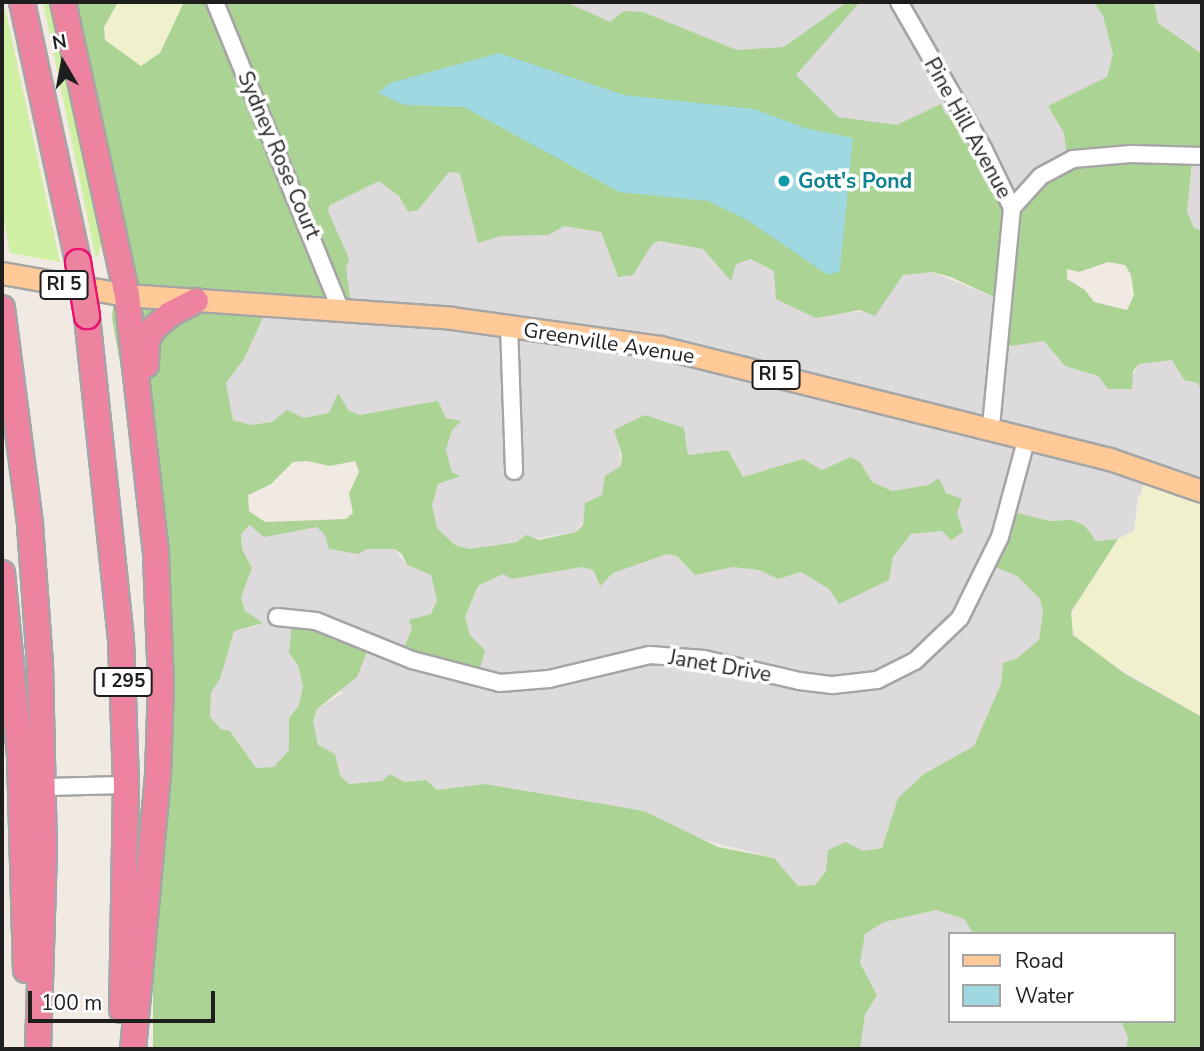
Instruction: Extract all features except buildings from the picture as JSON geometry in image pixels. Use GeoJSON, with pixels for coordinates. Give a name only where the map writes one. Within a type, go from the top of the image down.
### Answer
{"type":"FeatureCollection","features":[{"type":"Feature","properties":{"kind":"highway","name":"I 295"},"geometry":{"type":"LineString","coordinates":[[22,2],[78,262],[87,316],[114,557],[126,785],[120,1049]]}},
{"type":"Feature","properties":{"kind":"highway"},"geometry":{"type":"LineString","coordinates":[[63,2],[127,295],[145,435],[161,685],[155,824],[133,1049]]}},
{"type":"Feature","properties":{"kind":"highway"},"geometry":{"type":"LineString","coordinates":[[145,435],[149,335],[170,314],[197,301]]}},
{"type":"Feature","properties":{"kind":"highway"},"geometry":{"type":"LineString","coordinates":[[2,308],[32,537],[44,787],[38,1049]]}},
{"type":"Feature","properties":{"kind":"highway"},"geometry":{"type":"LineString","coordinates":[[2,573],[22,791],[27,1049]]}},
{"type":"Feature","properties":{"kind":"main road","name":"Greenville Avenue"},"geometry":{"type":"LineString","coordinates":[[2,274],[127,295],[341,310],[509,326],[660,347],[1110,458],[1202,491]]}},
{"type":"Feature","properties":{"kind":"street","name":"Sydney Rose Court"},"geometry":{"type":"LineString","coordinates":[[215,2],[341,310]]}},
{"type":"Feature","properties":{"kind":"street","name":"Pine Hill Avenue"},"geometry":{"type":"LineString","coordinates":[[899,2],[984,150],[1012,208],[991,428]]}},
{"type":"Feature","properties":{"kind":"street"},"geometry":{"type":"LineString","coordinates":[[1012,208],[1041,176],[1073,159],[1131,154],[1202,156]]}},
{"type":"Feature","properties":{"kind":"street"},"geometry":{"type":"LineString","coordinates":[[509,326],[514,471]]}},
{"type":"Feature","properties":{"kind":"street","name":"Janet Drive"},"geometry":{"type":"LineString","coordinates":[[277,617],[316,621],[412,660],[500,683],[549,679],[650,655],[704,659],[799,681],[833,685],[877,680],[915,661],[960,618],[981,582],[1000,537],[1027,438]]}},
{"type":"Feature","properties":{"kind":"street"},"geometry":{"type":"LineString","coordinates":[[44,787],[126,785]]}},
{"type":"Feature","properties":{"kind":"shaded area"},"geometry":{"type":"Polygon","coordinates":[[[504,2],[1094,2],[1103,16],[1113,54],[1107,78],[1048,106],[1065,133],[1069,163],[1017,205],[955,110],[922,130],[800,113],[742,52],[643,12],[620,16],[599,29],[504,2]]]}},
{"type":"Feature","properties":{"kind":"shaded area"},"geometry":{"type":"Polygon","coordinates":[[[1154,2],[1202,2],[1202,54],[1158,23],[1154,2]]]}},
{"type":"Feature","properties":{"kind":"shaded area"},"geometry":{"type":"Polygon","coordinates":[[[1202,160],[1202,231],[1194,229],[1187,212],[1192,162],[1202,160]]]}},
{"type":"Feature","properties":{"kind":"shaded area"},"geometry":{"type":"Polygon","coordinates":[[[449,172],[476,173],[502,236],[568,219],[600,229],[617,275],[633,275],[653,243],[666,240],[699,245],[731,280],[736,264],[756,258],[772,266],[778,285],[776,299],[820,315],[869,311],[903,275],[932,272],[996,298],[1011,346],[1044,340],[1065,366],[1098,376],[1108,389],[1126,387],[1139,364],[1172,360],[1184,380],[1199,383],[1202,392],[1202,490],[1138,495],[1134,531],[1118,539],[1096,541],[1072,520],[1049,521],[1010,512],[1017,576],[1040,599],[1043,612],[1039,641],[1016,659],[1003,663],[1001,684],[974,746],[924,774],[898,798],[882,848],[863,851],[846,842],[815,885],[798,886],[774,858],[485,784],[437,790],[426,780],[403,782],[391,774],[382,781],[349,784],[340,775],[335,754],[318,745],[313,721],[317,709],[343,693],[289,653],[298,665],[303,686],[299,705],[289,718],[289,750],[274,767],[256,768],[230,731],[221,729],[210,718],[211,692],[220,679],[234,631],[260,625],[245,611],[241,597],[252,568],[242,549],[241,534],[251,525],[317,527],[358,554],[367,549],[394,549],[407,565],[431,575],[437,600],[431,614],[412,629],[401,656],[485,650],[470,635],[465,617],[478,586],[503,574],[512,579],[582,567],[593,570],[599,586],[613,573],[667,554],[677,556],[695,575],[733,567],[759,570],[778,579],[801,572],[829,589],[889,580],[893,557],[911,534],[942,531],[946,493],[929,485],[892,491],[872,482],[861,463],[851,457],[822,470],[802,460],[743,477],[728,450],[688,455],[684,428],[645,415],[618,435],[621,466],[576,532],[469,549],[455,545],[437,528],[432,505],[438,484],[452,472],[446,450],[452,430],[397,409],[360,415],[336,406],[329,413],[304,418],[287,410],[272,422],[251,425],[233,420],[226,383],[244,359],[266,311],[351,303],[340,243],[328,211],[341,178],[380,181],[399,196],[408,212],[418,210],[449,172]]]}},
{"type":"Feature","properties":{"kind":"shaded area"},"geometry":{"type":"Polygon","coordinates":[[[936,910],[964,919],[973,932],[948,932],[948,1023],[1122,1023],[1128,1038],[1126,1049],[860,1049],[865,1015],[877,995],[860,963],[865,934],[884,922],[936,910]]]}},
{"type":"Feature","properties":{"kind":"green space"},"geometry":{"type":"Polygon","coordinates":[[[2,2],[60,262],[10,253],[2,209],[2,2]]]}},
{"type":"Feature","properties":{"kind":"green space"},"geometry":{"type":"Polygon","coordinates":[[[43,2],[53,2],[104,238],[96,259],[43,2]]]}},
{"type":"Feature","properties":{"kind":"green space"},"geometry":{"type":"Polygon","coordinates":[[[61,2],[118,2],[104,27],[105,40],[141,66],[160,53],[184,2],[566,2],[610,22],[624,11],[643,12],[737,50],[784,47],[847,2],[860,2],[796,75],[838,117],[897,125],[941,104],[946,115],[955,110],[1013,202],[1068,162],[1064,133],[1048,106],[1107,77],[1113,54],[1103,16],[1094,2],[1154,2],[1158,23],[1202,54],[1202,160],[1192,162],[1187,212],[1194,228],[1202,231],[1202,392],[1198,383],[1184,380],[1172,360],[1139,364],[1133,371],[1132,389],[1108,389],[1098,376],[1065,366],[1044,341],[1011,346],[999,342],[996,298],[951,277],[932,272],[903,275],[875,316],[860,310],[816,318],[776,299],[774,271],[751,259],[736,264],[731,281],[703,249],[660,241],[653,243],[633,275],[618,277],[601,232],[564,226],[548,235],[501,236],[478,243],[460,173],[449,172],[418,210],[408,212],[399,196],[379,181],[330,205],[328,211],[349,259],[346,268],[351,303],[266,311],[244,359],[226,383],[233,420],[251,425],[272,422],[287,410],[304,418],[329,413],[338,393],[349,411],[360,415],[438,401],[446,418],[461,421],[452,430],[446,450],[452,472],[460,476],[438,484],[432,505],[437,528],[455,545],[469,549],[517,542],[526,535],[539,540],[576,532],[583,525],[585,503],[602,495],[605,476],[621,466],[622,455],[614,430],[645,415],[684,428],[688,455],[728,450],[743,477],[803,459],[822,470],[851,457],[861,463],[872,482],[892,491],[929,485],[939,478],[946,493],[962,499],[957,513],[963,532],[951,540],[942,531],[911,534],[893,557],[889,580],[839,604],[829,589],[801,572],[778,579],[759,570],[733,567],[695,575],[677,556],[667,554],[613,573],[600,586],[593,570],[582,567],[512,579],[503,574],[478,586],[465,617],[470,635],[485,650],[476,682],[400,656],[412,629],[409,620],[431,614],[437,600],[431,575],[407,565],[402,554],[394,549],[367,549],[358,554],[329,549],[325,535],[317,527],[264,537],[250,525],[241,534],[242,549],[252,568],[241,597],[245,611],[263,623],[234,631],[220,679],[211,692],[210,717],[221,729],[230,731],[256,768],[274,767],[289,750],[289,718],[299,705],[303,686],[298,665],[289,653],[292,624],[312,626],[368,649],[357,677],[317,709],[313,721],[318,745],[335,754],[340,775],[349,784],[382,781],[390,774],[404,782],[426,780],[437,790],[485,784],[644,811],[718,847],[774,858],[798,886],[815,885],[826,871],[828,850],[846,842],[863,851],[882,848],[898,798],[924,774],[974,746],[1001,684],[1003,663],[1016,659],[1039,640],[1043,612],[1040,599],[1017,576],[993,566],[1010,511],[1049,521],[1072,520],[1084,525],[1096,541],[1118,539],[1071,612],[1073,635],[1124,673],[1202,717],[1202,1049],[1126,1049],[1128,1038],[1122,1023],[1176,1023],[1176,932],[973,932],[964,919],[936,910],[884,922],[865,934],[860,963],[877,995],[865,1015],[860,1049],[153,1049],[153,910],[160,890],[161,835],[140,477],[112,318],[115,286],[61,2]],[[1108,262],[1079,272],[1067,269],[1067,279],[1085,290],[1094,302],[1127,310],[1134,295],[1131,275],[1125,265],[1108,262]],[[307,461],[293,462],[271,484],[248,495],[249,511],[265,522],[346,519],[353,513],[349,493],[359,472],[355,461],[330,466],[307,461]]]}},
{"type":"Feature","properties":{"kind":"green space"},"geometry":{"type":"Polygon","coordinates":[[[118,2],[184,2],[160,53],[141,66],[105,40],[104,28],[118,2]]]}},
{"type":"Feature","properties":{"kind":"green space"},"geometry":{"type":"Polygon","coordinates":[[[1146,470],[1202,490],[1202,717],[1081,644],[1069,623],[1082,591],[1118,539],[1134,531],[1146,470]]]}},
{"type":"Feature","properties":{"kind":"water"},"geometry":{"type":"Polygon","coordinates":[[[499,53],[624,95],[754,109],[805,128],[853,138],[840,271],[828,275],[747,220],[708,201],[619,192],[464,107],[404,105],[378,93],[390,83],[499,53]]]}},
{"type":"Feature","properties":{"kind":"place","name":"Gott's Pond"},"geometry":{"type":"Point","coordinates":[784,181]}}]}
